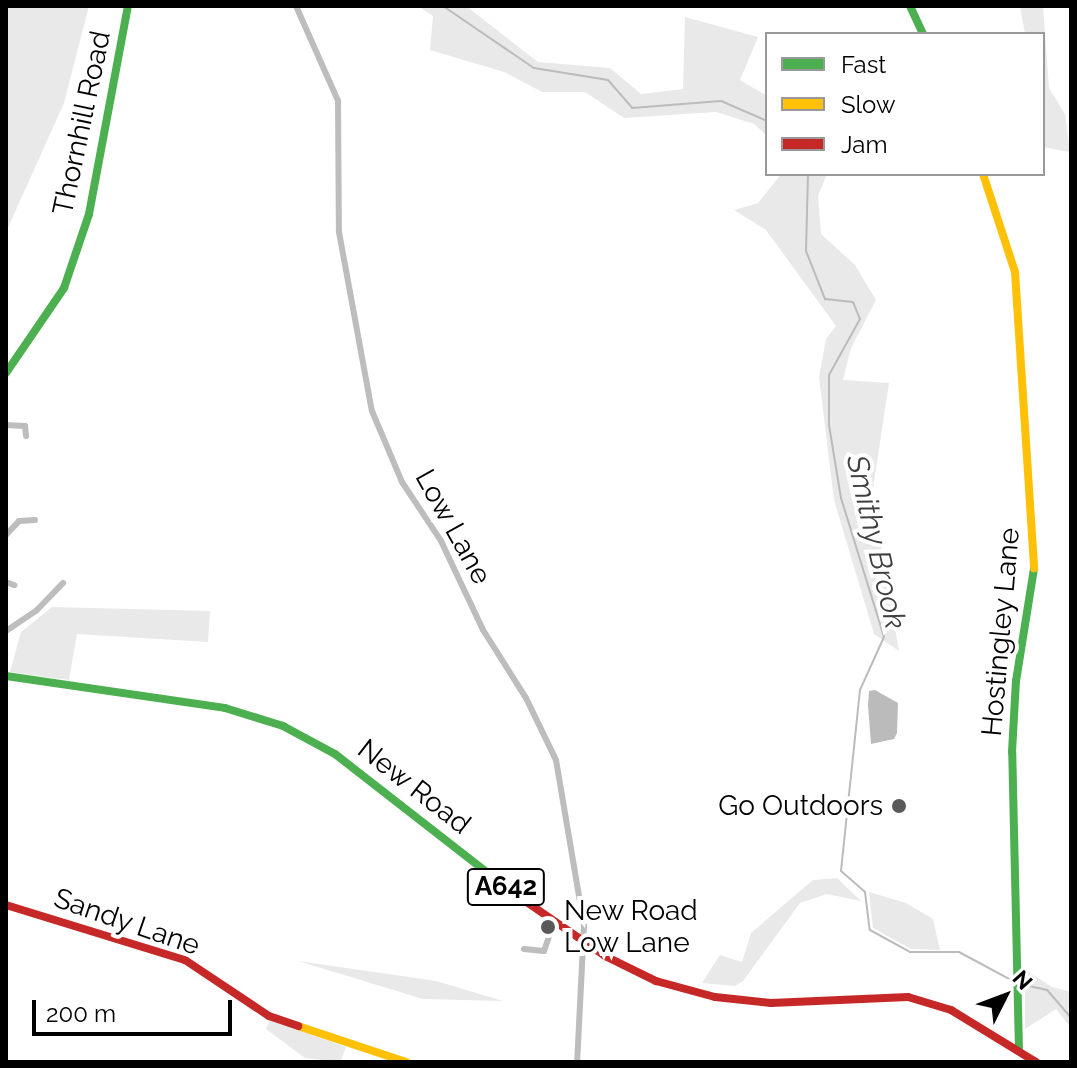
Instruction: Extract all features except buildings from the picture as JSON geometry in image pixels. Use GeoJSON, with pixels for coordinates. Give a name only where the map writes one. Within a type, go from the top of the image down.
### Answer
{"type":"FeatureCollection","features":[{"type":"Feature","properties":{"kind":"main road","name":"Thornhill Road"},"geometry":{"type":"LineString","coordinates":[[6,373],[64,288],[89,214],[128,6]]}},
{"type":"Feature","properties":{"kind":"main road"},"geometry":{"type":"LineString","coordinates":[[910,6],[922,32]]}},
{"type":"Feature","properties":{"kind":"main road","name":"Hostingley Lane"},"geometry":{"type":"LineString","coordinates":[[984,176],[1015,272],[1033,507],[1035,564],[1016,681],[1012,752],[1019,1051]]}},
{"type":"Feature","properties":{"kind":"main road","name":"New Road"},"geometry":{"type":"LineString","coordinates":[[6,676],[225,708],[283,726],[335,754],[554,922],[656,981],[715,997],[771,1003],[886,994],[930,1002],[1036,1062]]}},
{"type":"Feature","properties":{"kind":"main road","name":"Sandy Lane"},"geometry":{"type":"LineString","coordinates":[[6,905],[185,960],[269,1016],[406,1062]]}},
{"type":"Feature","properties":{"kind":"street","name":"Low Lane"},"geometry":{"type":"LineString","coordinates":[[296,6],[338,101],[339,232],[372,411],[402,482],[441,541],[483,630],[526,698],[556,760],[584,942],[577,1062]]}},
{"type":"Feature","properties":{"kind":"street"},"geometry":{"type":"LineString","coordinates":[[6,425],[25,426],[26,436]]}},
{"type":"Feature","properties":{"kind":"street"},"geometry":{"type":"LineString","coordinates":[[6,535],[19,521],[35,520]]}},
{"type":"Feature","properties":{"kind":"street"},"geometry":{"type":"LineString","coordinates":[[6,582],[14,585]]}},
{"type":"Feature","properties":{"kind":"street"},"geometry":{"type":"LineString","coordinates":[[6,631],[36,611],[63,583]]}},
{"type":"Feature","properties":{"kind":"street"},"geometry":{"type":"LineString","coordinates":[[524,949],[544,951],[554,922]]}},
{"type":"Feature","properties":{"kind":"shaded area"},"geometry":{"type":"Polygon","coordinates":[[[6,6],[89,6],[64,103],[6,232],[6,6]]]}},
{"type":"Feature","properties":{"kind":"shaded area"},"geometry":{"type":"Polygon","coordinates":[[[418,6],[466,6],[538,62],[610,68],[641,94],[683,89],[685,17],[758,37],[740,80],[765,95],[765,134],[754,124],[716,112],[624,118],[585,92],[542,92],[504,72],[430,50],[433,16],[418,6]]]}},
{"type":"Feature","properties":{"kind":"shaded area"},"geometry":{"type":"Polygon","coordinates":[[[1020,6],[1043,6],[1045,32],[1025,32],[1020,6]]]}},
{"type":"Feature","properties":{"kind":"shaded area"},"geometry":{"type":"Polygon","coordinates":[[[1045,33],[1049,88],[1065,114],[1070,152],[1045,147],[1045,33]]]}},
{"type":"Feature","properties":{"kind":"shaded area"},"geometry":{"type":"Polygon","coordinates":[[[779,176],[826,176],[818,196],[821,234],[855,265],[876,300],[851,348],[843,380],[889,383],[872,495],[899,651],[874,634],[834,500],[819,377],[826,339],[836,326],[766,230],[734,210],[758,203],[779,176]]]}},
{"type":"Feature","properties":{"kind":"shaded area"},"geometry":{"type":"Polygon","coordinates":[[[52,607],[210,611],[208,642],[77,634],[69,680],[10,672],[21,632],[52,607]]]}},
{"type":"Feature","properties":{"kind":"shaded area"},"geometry":{"type":"Polygon","coordinates":[[[875,690],[898,703],[897,733],[894,739],[871,744],[869,691],[875,690]]]}},
{"type":"Feature","properties":{"kind":"shaded area"},"geometry":{"type":"Polygon","coordinates":[[[837,878],[861,901],[827,894],[800,903],[743,981],[735,986],[702,983],[720,955],[742,962],[751,933],[813,880],[837,878]]]}},
{"type":"Feature","properties":{"kind":"shaded area"},"geometry":{"type":"Polygon","coordinates":[[[869,892],[906,903],[933,919],[940,950],[911,949],[873,928],[869,892]]]}},
{"type":"Feature","properties":{"kind":"shaded area"},"geometry":{"type":"Polygon","coordinates":[[[298,961],[436,981],[503,1001],[423,999],[298,961]]]}},
{"type":"Feature","properties":{"kind":"shaded area"},"geometry":{"type":"Polygon","coordinates":[[[1025,969],[1052,987],[1071,992],[1071,1028],[1056,1009],[1025,1029],[1025,969]]]}},
{"type":"Feature","properties":{"kind":"shaded area"},"geometry":{"type":"Polygon","coordinates":[[[270,1020],[346,1047],[340,1062],[305,1058],[266,1029],[270,1020]]]}},
{"type":"Feature","properties":{"kind":"waterway","name":"Smithy Brook"},"geometry":{"type":"LineString","coordinates":[[443,6],[534,68],[608,80],[632,108],[721,101],[765,120]]}},
{"type":"Feature","properties":{"kind":"waterway","name":"Smithy Brook"},"geometry":{"type":"LineString","coordinates":[[808,176],[806,251],[825,299],[853,302],[860,319],[829,375],[829,425],[841,498],[884,637],[860,690],[841,871],[865,892],[870,930],[910,952],[959,952],[1013,981]]}},
{"type":"Feature","properties":{"kind":"waterway","name":"Smithy Brook"},"geometry":{"type":"LineString","coordinates":[[1024,985],[1047,990],[1071,1018]]}},
{"type":"Feature","properties":{"kind":"traffic: fast"},"geometry":{"type":"LineString","coordinates":[[6,373],[64,288],[89,214],[128,6]]}},
{"type":"Feature","properties":{"kind":"traffic: fast"},"geometry":{"type":"LineString","coordinates":[[910,6],[922,32]]}},
{"type":"Feature","properties":{"kind":"traffic: fast"},"geometry":{"type":"LineString","coordinates":[[1019,1051],[1012,752],[1016,681],[1034,568]]}},
{"type":"Feature","properties":{"kind":"traffic: fast"},"geometry":{"type":"LineString","coordinates":[[6,676],[225,708],[283,726],[335,754],[512,892]]}},
{"type":"Feature","properties":{"kind":"traffic: slow"},"geometry":{"type":"LineString","coordinates":[[984,176],[1015,272],[1034,568]]}},
{"type":"Feature","properties":{"kind":"traffic: slow"},"geometry":{"type":"LineString","coordinates":[[298,1026],[406,1062]]}},
{"type":"Feature","properties":{"kind":"traffic: jam"},"geometry":{"type":"LineString","coordinates":[[512,892],[605,956],[656,981],[715,997],[771,1003],[908,997],[951,1010],[1036,1062]]}},
{"type":"Feature","properties":{"kind":"traffic: jam"},"geometry":{"type":"LineString","coordinates":[[6,905],[185,960],[269,1016],[298,1026]]}},
{"type":"Feature","properties":{"kind":"place","name":"Go Outdoors"},"geometry":{"type":"Point","coordinates":[899,806]}},
{"type":"Feature","properties":{"kind":"place","name":"New Road Low Lane"},"geometry":{"type":"Point","coordinates":[548,927]}}]}
